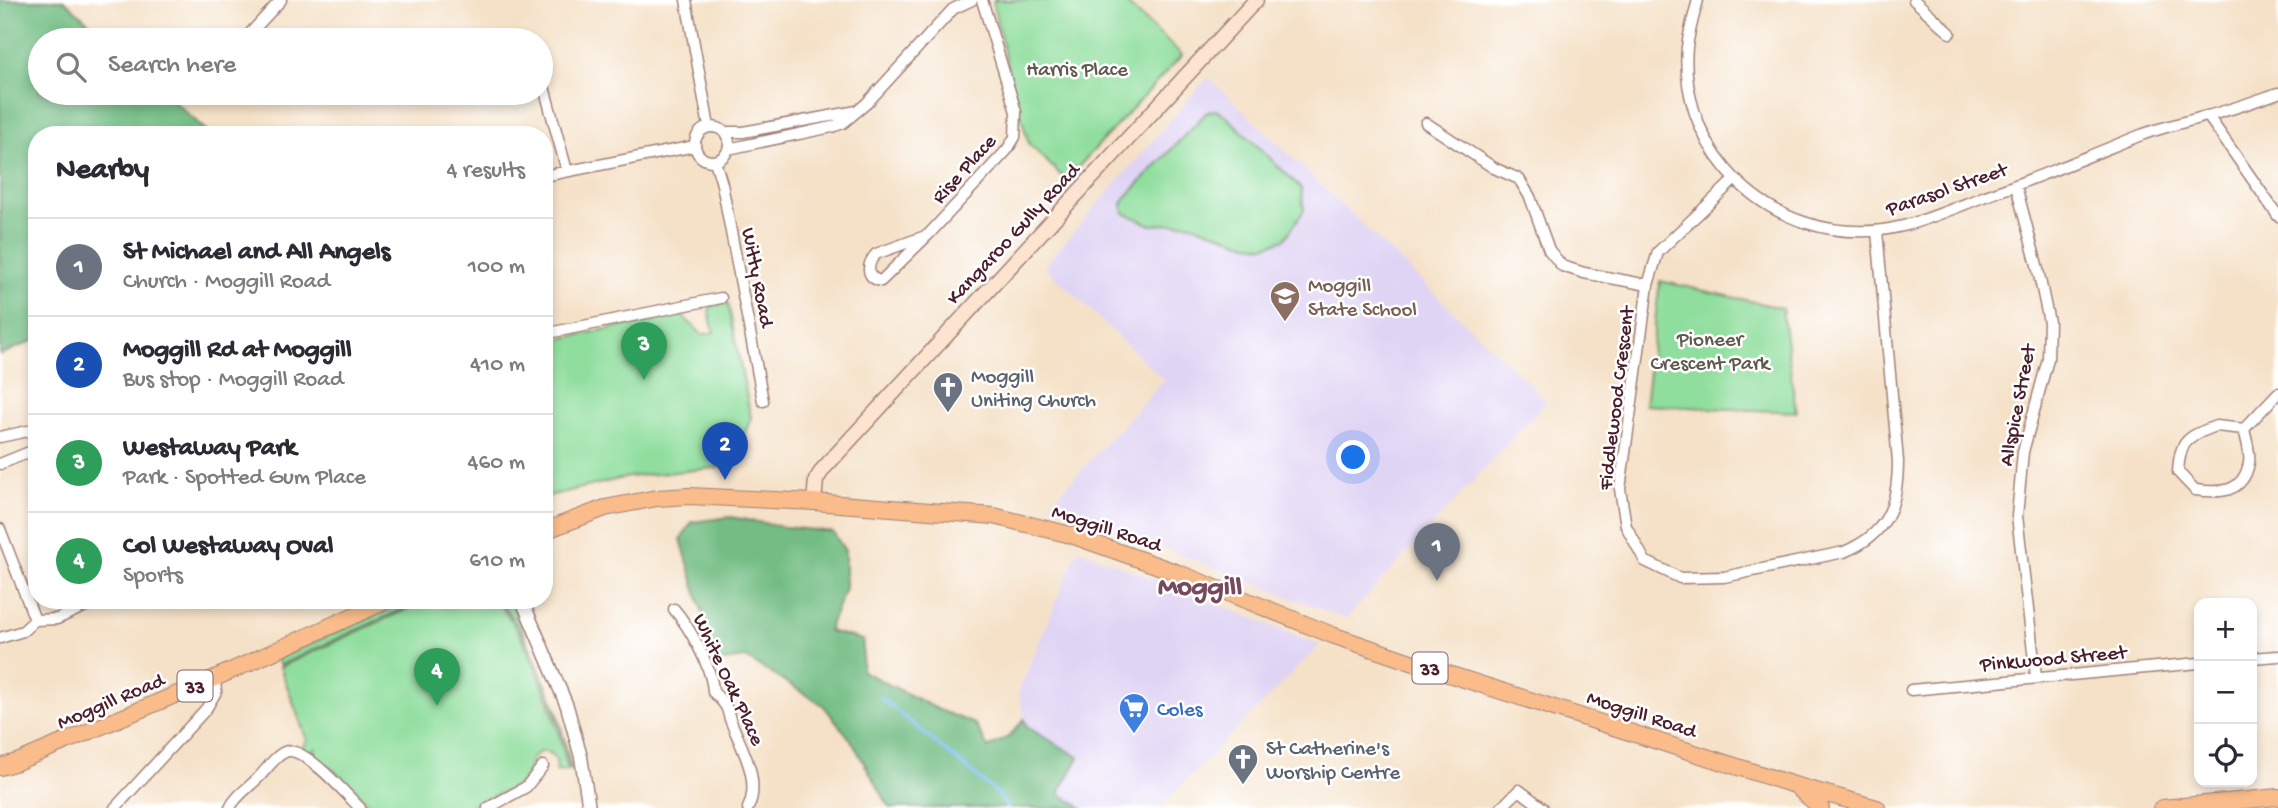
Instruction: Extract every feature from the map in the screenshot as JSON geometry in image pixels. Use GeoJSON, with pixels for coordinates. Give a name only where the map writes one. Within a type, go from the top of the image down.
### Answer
{"type":"FeatureCollection","features":[{"type":"Feature","properties":{"kind":"main road","name":"Kangaroo Gully Road"},"geometry":{"type":"LineString","coordinates":[[814,502],[816,480],[823,469],[1256,0]]}},
{"type":"Feature","properties":{"kind":"main road","name":"Moggill Road"},"geometry":{"type":"LineString","coordinates":[[553,528],[606,508],[656,498],[723,496],[994,516],[1056,530],[1181,574],[1332,635],[1794,785],[1876,808]]}},
{"type":"Feature","properties":{"kind":"main road","name":"Moggill Road"},"geometry":{"type":"LineString","coordinates":[[0,767],[18,762],[215,678],[368,609]]}},
{"type":"Feature","properties":{"kind":"main road","name":"Moggill Road"},"geometry":{"type":"LineString","coordinates":[[1794,785],[1821,808]]}},
{"type":"Feature","properties":{"kind":"main road"},"geometry":{"type":"LineString","coordinates":[[2162,808],[2278,797]]}},
{"type":"Feature","properties":{"kind":"street"},"geometry":{"type":"LineString","coordinates":[[255,28],[281,0]]}},
{"type":"Feature","properties":{"kind":"street"},"geometry":{"type":"LineString","coordinates":[[686,0],[709,127]]}},
{"type":"Feature","properties":{"kind":"street"},"geometry":{"type":"LineString","coordinates":[[728,149],[843,123],[858,111],[953,9],[972,0]]}},
{"type":"Feature","properties":{"kind":"street","name":"Rise Place"},"geometry":{"type":"LineString","coordinates":[[928,235],[876,254],[870,260],[870,275],[874,280],[881,281],[928,235],[1007,150],[1015,137],[1016,112],[982,0]]}},
{"type":"Feature","properties":{"kind":"street","name":"Parasol Street"},"geometry":{"type":"LineString","coordinates":[[1698,0],[1686,61],[1693,105],[1702,133],[1716,158],[1755,197],[1777,211],[1811,226],[1838,231],[1877,231],[1905,226],[2016,186],[2164,126],[2208,116],[2278,93]]}},
{"type":"Feature","properties":{"kind":"street"},"geometry":{"type":"LineString","coordinates":[[1914,0],[1950,33]]}},
{"type":"Feature","properties":{"kind":"street"},"geometry":{"type":"LineString","coordinates":[[549,105],[567,171]]}},
{"type":"Feature","properties":{"kind":"street"},"geometry":{"type":"LineString","coordinates":[[724,132],[743,132],[858,111]]}},
{"type":"Feature","properties":{"kind":"street"},"geometry":{"type":"LineString","coordinates":[[2208,116],[2278,216]]}},
{"type":"Feature","properties":{"kind":"street"},"geometry":{"type":"LineString","coordinates":[[1426,123],[1494,168],[1519,179],[1530,197],[1549,250],[1562,266],[1648,285]]}},
{"type":"Feature","properties":{"kind":"street"},"geometry":{"type":"LineString","coordinates":[[709,127],[724,132],[728,139],[728,149],[723,157],[715,161],[704,160],[695,146],[696,136],[709,127]]}},
{"type":"Feature","properties":{"kind":"street"},"geometry":{"type":"LineString","coordinates":[[553,174],[695,146]]}},
{"type":"Feature","properties":{"kind":"street","name":"Witty Road"},"geometry":{"type":"LineString","coordinates":[[715,161],[763,401]]}},
{"type":"Feature","properties":{"kind":"street","name":"Fiddlewood Crescent"},"geometry":{"type":"LineString","coordinates":[[1735,179],[1658,252],[1648,285],[1620,489],[1626,526],[1645,561],[1680,578],[1724,577],[1844,552],[1862,544],[1878,531],[1891,512],[1898,488],[1898,461],[1877,231]]}},
{"type":"Feature","properties":{"kind":"street","name":"Allspice Street"},"geometry":{"type":"LineString","coordinates":[[2016,186],[2049,323],[2048,359],[2023,452],[2017,516],[2036,677]]}},
{"type":"Feature","properties":{"kind":"street"},"geometry":{"type":"LineString","coordinates":[[553,332],[721,298]]}},
{"type":"Feature","properties":{"kind":"street"},"geometry":{"type":"LineString","coordinates":[[2244,429],[2249,462],[2241,483],[2221,493],[2195,491],[2178,472],[2180,451],[2189,436],[2216,426],[2244,429],[2276,402]]}},
{"type":"Feature","properties":{"kind":"street"},"geometry":{"type":"LineString","coordinates":[[0,437],[28,431]]}},
{"type":"Feature","properties":{"kind":"street"},"geometry":{"type":"LineString","coordinates":[[0,464],[28,453]]}},
{"type":"Feature","properties":{"kind":"street"},"geometry":{"type":"LineString","coordinates":[[0,529],[28,600]]}},
{"type":"Feature","properties":{"kind":"street"},"geometry":{"type":"LineString","coordinates":[[32,609],[36,620]]}},
{"type":"Feature","properties":{"kind":"street"},"geometry":{"type":"LineString","coordinates":[[0,638],[23,631],[36,620],[57,619],[79,609]]}},
{"type":"Feature","properties":{"kind":"street"},"geometry":{"type":"LineString","coordinates":[[526,609],[567,706],[581,757],[589,808]]}},
{"type":"Feature","properties":{"kind":"street","name":"White Oak Place"},"geometry":{"type":"LineString","coordinates":[[674,609],[686,623],[712,681],[713,692],[726,706],[744,749],[750,772],[751,801],[748,808]]}},
{"type":"Feature","properties":{"kind":"street"},"geometry":{"type":"LineString","coordinates":[[2257,658],[2278,656]]}},
{"type":"Feature","properties":{"kind":"street","name":"Pinkwood Street"},"geometry":{"type":"LineString","coordinates":[[1911,690],[2194,663]]}},
{"type":"Feature","properties":{"kind":"street"},"geometry":{"type":"LineString","coordinates":[[115,808],[206,709],[216,692],[215,678]]}},
{"type":"Feature","properties":{"kind":"street"},"geometry":{"type":"LineString","coordinates":[[230,808],[235,799],[246,792],[274,761],[289,751],[308,758],[360,808]]}},
{"type":"Feature","properties":{"kind":"street"},"geometry":{"type":"LineString","coordinates":[[488,808],[526,787],[543,766]]}},
{"type":"Feature","properties":{"kind":"street"},"geometry":{"type":"LineString","coordinates":[[1501,808],[1519,790],[1543,808]]}},
{"type":"Feature","properties":{"kind":"shaded area","name":"Moggill State School"},"geometry":{"type":"Polygon","coordinates":[[[1208,77],[1547,401],[1346,619],[1050,504],[1164,380],[1044,266],[1208,77]]]}},
{"type":"Feature","properties":{"kind":"shaded area"},"geometry":{"type":"Polygon","coordinates":[[[1078,549],[1320,645],[1159,808],[1083,808],[1060,793],[1080,757],[1027,727],[1018,693],[1078,549]]]}},
{"type":"Feature","properties":{"kind":"green space"},"geometry":{"type":"Polygon","coordinates":[[[0,0],[64,0],[95,28],[28,28],[28,105],[178,105],[201,126],[28,126],[28,343],[0,355],[0,0]]]}},
{"type":"Feature","properties":{"kind":"green space","name":"Harris Place"},"geometry":{"type":"Polygon","coordinates":[[[994,0],[1123,0],[1182,55],[1066,180],[1029,144],[1011,81],[994,0]]]}},
{"type":"Feature","properties":{"kind":"green space"},"geometry":{"type":"Polygon","coordinates":[[[1215,110],[1224,114],[1301,188],[1304,210],[1285,239],[1265,246],[1248,244],[1188,223],[1151,225],[1124,213],[1122,204],[1127,196],[1207,112],[1215,110]]]}},
{"type":"Feature","properties":{"kind":"green space","name":"Pioneer Crescent Park"},"geometry":{"type":"Polygon","coordinates":[[[1660,281],[1782,308],[1796,412],[1645,405],[1660,281]]]}},
{"type":"Feature","properties":{"kind":"green space"},"geometry":{"type":"Polygon","coordinates":[[[728,303],[751,418],[732,466],[628,477],[553,495],[553,340],[680,314],[703,335],[714,332],[709,312],[711,306],[728,303]]]}},
{"type":"Feature","properties":{"kind":"green space"},"geometry":{"type":"Polygon","coordinates":[[[731,517],[784,527],[833,532],[845,551],[845,588],[828,631],[863,640],[862,671],[939,710],[975,724],[988,748],[1010,736],[1024,719],[1027,727],[1079,757],[1059,793],[1082,808],[890,808],[851,740],[823,705],[746,658],[717,662],[681,539],[692,522],[731,517]]]}},
{"type":"Feature","properties":{"kind":"green space"},"geometry":{"type":"Polygon","coordinates":[[[388,609],[402,609],[280,665],[276,659],[388,609]]]}},
{"type":"Feature","properties":{"kind":"green space"},"geometry":{"type":"Polygon","coordinates":[[[407,609],[502,609],[520,636],[541,680],[568,770],[556,771],[557,763],[554,757],[541,751],[531,759],[521,784],[465,808],[374,808],[329,766],[312,756],[315,749],[309,753],[302,748],[307,740],[280,667],[407,609]]]}},
{"type":"Feature","properties":{"kind":"green space"},"geometry":{"type":"Polygon","coordinates":[[[505,609],[514,609],[540,671],[505,609]]]}},
{"type":"Feature","properties":{"kind":"green space"},"geometry":{"type":"Polygon","coordinates":[[[544,680],[556,708],[570,770],[560,727],[544,680]]]}},
{"type":"Feature","properties":{"kind":"waterway"},"geometry":{"type":"LineString","coordinates":[[880,697],[998,794],[1008,808]]}},
{"type":"Feature","properties":{"kind":"place","name":"Moggill State School"},"geometry":{"type":"Point","coordinates":[1285,323]}},
{"type":"Feature","properties":{"kind":"place","name":"Westaway Park"},"geometry":{"type":"Point","coordinates":[644,380]}},
{"type":"Feature","properties":{"kind":"place","name":"Moggill Uniting Church"},"geometry":{"type":"Point","coordinates":[948,414]}},
{"type":"Feature","properties":{"kind":"place","name":"Moggill Rd at Moggill"},"geometry":{"type":"Point","coordinates":[725,480]}},
{"type":"Feature","properties":{"kind":"place","name":"St Michael and All Angels"},"geometry":{"type":"Point","coordinates":[1437,581]}},
{"type":"Feature","properties":{"kind":"place","name":"Col Westaway Oval"},"geometry":{"type":"Point","coordinates":[437,706]}},
{"type":"Feature","properties":{"kind":"place","name":"Coles"},"geometry":{"type":"Point","coordinates":[1134,735]}},
{"type":"Feature","properties":{"kind":"place","name":"St Catherine's Worship Centre"},"geometry":{"type":"Point","coordinates":[1243,786]}},
{"type":"Feature","properties":{"kind":"district","name":"Moggill"},"geometry":{"type":"Point","coordinates":[1200,584]}}]}
